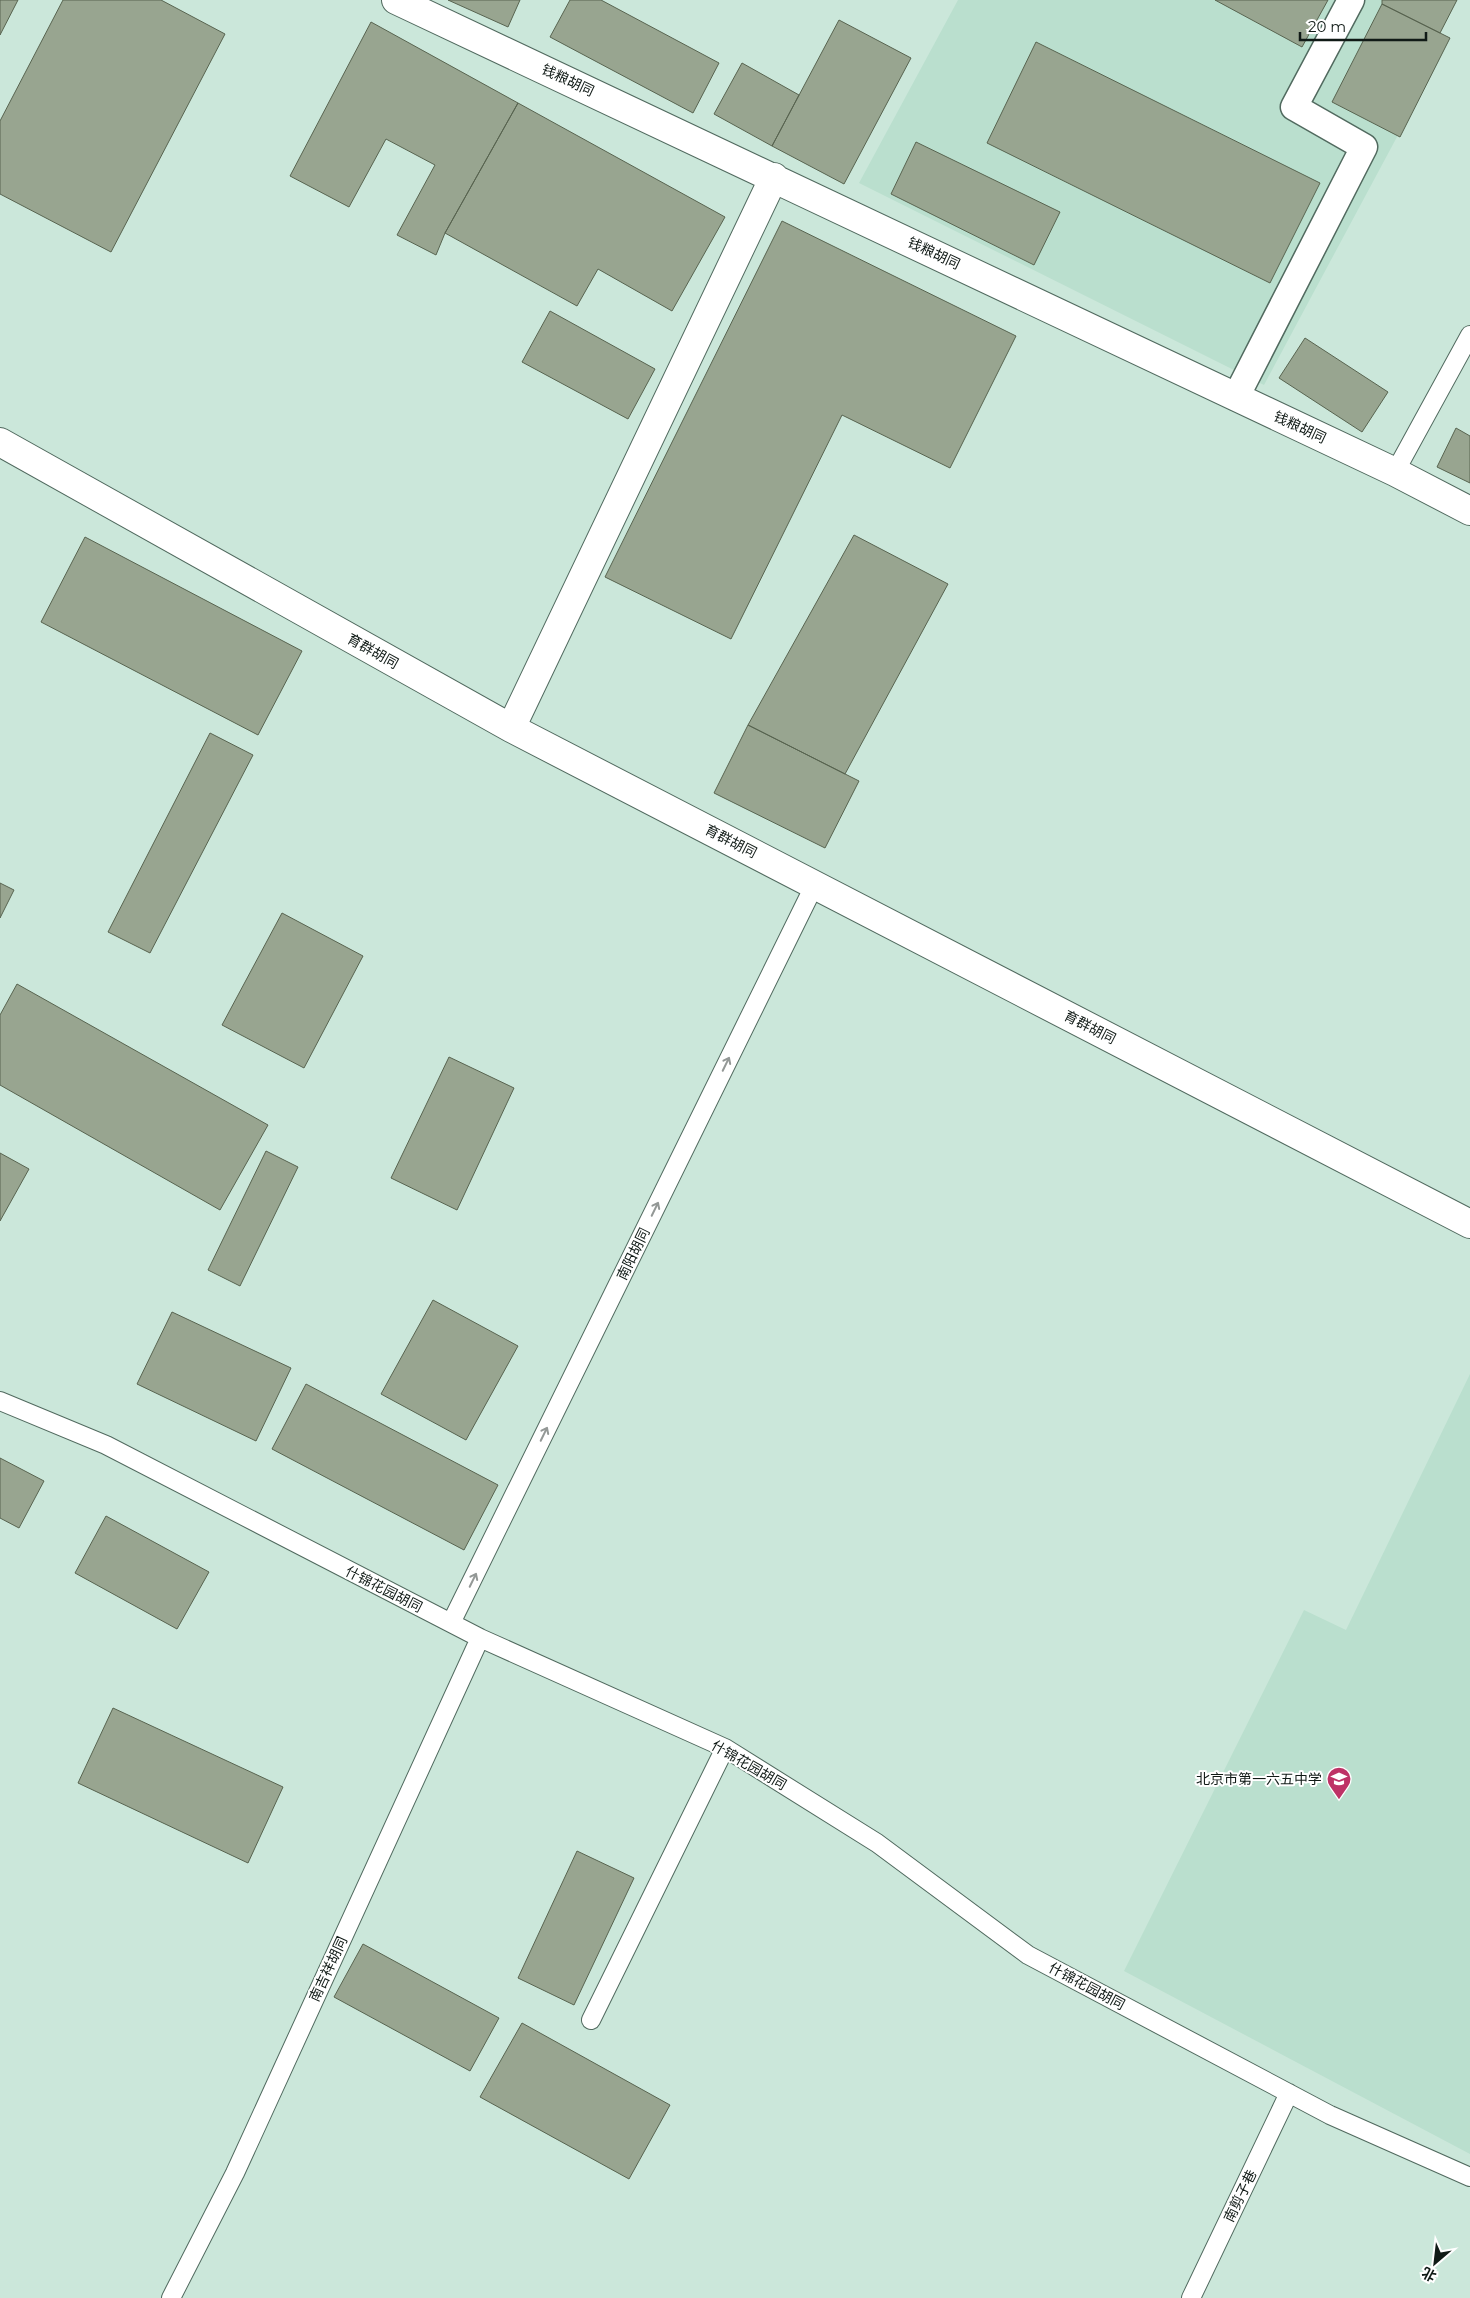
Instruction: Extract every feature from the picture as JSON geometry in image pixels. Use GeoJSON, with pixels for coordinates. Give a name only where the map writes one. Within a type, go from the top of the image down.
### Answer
{"type":"FeatureCollection","features":[{"type":"Feature","properties":{"kind":"street","name":"钱粮胡同"},"geometry":{"type":"LineString","coordinates":[[396,0],[1395,472],[1470,511]]}},
{"type":"Feature","properties":{"kind":"street"},"geometry":{"type":"LineString","coordinates":[[1236,397],[1364,147],[1294,108],[1351,0]]}},
{"type":"Feature","properties":{"kind":"street"},"geometry":{"type":"LineString","coordinates":[[511,728],[774,177]]}},
{"type":"Feature","properties":{"kind":"street","name":"育群胡同"},"geometry":{"type":"LineString","coordinates":[[0,442],[511,728],[1470,1224]]}},
{"type":"Feature","properties":{"kind":"lane"},"geometry":{"type":"LineString","coordinates":[[1395,472],[1470,335]]}},
{"type":"Feature","properties":{"kind":"lane","name":"南阳胡同"},"geometry":{"type":"LineString","coordinates":[[451,1623],[815,884]]}},
{"type":"Feature","properties":{"kind":"lane","name":"什锦花园胡同"},"geometry":{"type":"LineString","coordinates":[[0,1401],[106,1445],[480,1638],[725,1748],[877,1843],[1028,1954],[1330,2115],[1470,2177]]}},
{"type":"Feature","properties":{"kind":"lane","name":"南吉祥胡同"},"geometry":{"type":"LineString","coordinates":[[171,2298],[239,2164],[480,1638]]}},
{"type":"Feature","properties":{"kind":"lane"},"geometry":{"type":"LineString","coordinates":[[591,2020],[725,1748]]}},
{"type":"Feature","properties":{"kind":"lane","name":"南剪子巷"},"geometry":{"type":"LineString","coordinates":[[1191,2298],[1289,2094]]}},
{"type":"Feature","properties":{"kind":"shaded area"},"geometry":{"type":"Polygon","coordinates":[[[958,0],[1457,0],[1440,33],[1450,38],[1264,385],[859,183],[958,0]]]}},
{"type":"Feature","properties":{"kind":"shaded area","name":"北京市第一六五中学"},"geometry":{"type":"Polygon","coordinates":[[[1470,1374],[1470,2154],[1124,1971],[1304,1610],[1346,1630],[1470,1374]]]}},
{"type":"Feature","properties":{"kind":"building"},"geometry":{"type":"Polygon","coordinates":[[[0,0],[18,0],[0,35],[0,0]]]}},
{"type":"Feature","properties":{"kind":"building"},"geometry":{"type":"Polygon","coordinates":[[[63,0],[161,0],[225,34],[111,252],[0,194],[0,121],[63,0]]]}},
{"type":"Feature","properties":{"kind":"building"},"geometry":{"type":"Polygon","coordinates":[[[448,0],[520,0],[508,27],[448,0]]]}},
{"type":"Feature","properties":{"kind":"building"},"geometry":{"type":"Polygon","coordinates":[[[570,0],[601,0],[719,63],[693,113],[550,37],[570,0]]]}},
{"type":"Feature","properties":{"kind":"building"},"geometry":{"type":"Polygon","coordinates":[[[1215,0],[1328,0],[1302,47],[1215,0]]]}},
{"type":"Feature","properties":{"kind":"building"},"geometry":{"type":"Polygon","coordinates":[[[1382,0],[1457,0],[1440,33],[1382,4],[1382,0]]]}},
{"type":"Feature","properties":{"kind":"building"},"geometry":{"type":"Polygon","coordinates":[[[1382,4],[1450,38],[1400,137],[1332,102],[1382,4]]]}},
{"type":"Feature","properties":{"kind":"building"},"geometry":{"type":"Polygon","coordinates":[[[839,20],[911,58],[844,184],[772,146],[839,20]]]}},
{"type":"Feature","properties":{"kind":"building"},"geometry":{"type":"Polygon","coordinates":[[[371,22],[518,103],[445,233],[436,255],[397,235],[435,165],[386,139],[349,207],[290,176],[371,22]]]}},
{"type":"Feature","properties":{"kind":"building"},"geometry":{"type":"Polygon","coordinates":[[[1036,42],[1320,183],[1270,283],[987,143],[1036,42]]]}},
{"type":"Feature","properties":{"kind":"building"},"geometry":{"type":"Polygon","coordinates":[[[742,63],[799,95],[772,146],[714,114],[742,63]]]}},
{"type":"Feature","properties":{"kind":"building"},"geometry":{"type":"Polygon","coordinates":[[[518,103],[725,217],[672,311],[598,269],[577,306],[445,233],[518,103]]]}},
{"type":"Feature","properties":{"kind":"building"},"geometry":{"type":"Polygon","coordinates":[[[916,142],[1060,212],[1034,265],[891,194],[916,142]]]}},
{"type":"Feature","properties":{"kind":"building"},"geometry":{"type":"Polygon","coordinates":[[[782,221],[1016,336],[950,468],[842,415],[731,639],[605,577],[782,221]]]}},
{"type":"Feature","properties":{"kind":"building"},"geometry":{"type":"Polygon","coordinates":[[[550,311],[655,369],[628,419],[522,362],[550,311]]]}},
{"type":"Feature","properties":{"kind":"building"},"geometry":{"type":"Polygon","coordinates":[[[1305,338],[1388,392],[1362,432],[1279,378],[1305,338]]]}},
{"type":"Feature","properties":{"kind":"building"},"geometry":{"type":"Polygon","coordinates":[[[1456,428],[1470,436],[1470,483],[1437,467],[1456,428]]]}},
{"type":"Feature","properties":{"kind":"building"},"geometry":{"type":"Polygon","coordinates":[[[854,535],[948,584],[845,774],[748,725],[854,535]]]}},
{"type":"Feature","properties":{"kind":"building"},"geometry":{"type":"Polygon","coordinates":[[[85,537],[302,651],[258,735],[41,622],[85,537]]]}},
{"type":"Feature","properties":{"kind":"building"},"geometry":{"type":"Polygon","coordinates":[[[748,725],[859,781],[825,848],[714,793],[748,725]]]}},
{"type":"Feature","properties":{"kind":"building"},"geometry":{"type":"Polygon","coordinates":[[[210,733],[253,755],[150,953],[108,932],[210,733]]]}},
{"type":"Feature","properties":{"kind":"building"},"geometry":{"type":"Polygon","coordinates":[[[0,883],[14,890],[0,918],[0,883]]]}},
{"type":"Feature","properties":{"kind":"building"},"geometry":{"type":"Polygon","coordinates":[[[282,913],[363,956],[304,1068],[222,1025],[282,913]]]}},
{"type":"Feature","properties":{"kind":"building"},"geometry":{"type":"Polygon","coordinates":[[[17,984],[268,1125],[220,1210],[0,1085],[0,1015],[17,984]]]}},
{"type":"Feature","properties":{"kind":"building"},"geometry":{"type":"Polygon","coordinates":[[[449,1057],[514,1088],[457,1210],[391,1178],[449,1057]]]}},
{"type":"Feature","properties":{"kind":"building"},"geometry":{"type":"Polygon","coordinates":[[[266,1151],[298,1167],[240,1286],[208,1270],[266,1151]]]}},
{"type":"Feature","properties":{"kind":"building"},"geometry":{"type":"Polygon","coordinates":[[[0,1153],[29,1169],[0,1221],[0,1153]]]}},
{"type":"Feature","properties":{"kind":"building"},"geometry":{"type":"Polygon","coordinates":[[[433,1300],[518,1346],[466,1440],[381,1394],[433,1300]]]}},
{"type":"Feature","properties":{"kind":"building"},"geometry":{"type":"Polygon","coordinates":[[[172,1312],[291,1368],[256,1441],[137,1384],[172,1312]]]}},
{"type":"Feature","properties":{"kind":"building"},"geometry":{"type":"Polygon","coordinates":[[[306,1384],[498,1485],[464,1550],[272,1449],[306,1384]]]}},
{"type":"Feature","properties":{"kind":"building"},"geometry":{"type":"Polygon","coordinates":[[[0,1458],[44,1481],[19,1528],[0,1518],[0,1458]]]}},
{"type":"Feature","properties":{"kind":"building"},"geometry":{"type":"Polygon","coordinates":[[[106,1516],[209,1572],[177,1629],[75,1573],[106,1516]]]}},
{"type":"Feature","properties":{"kind":"building"},"geometry":{"type":"Polygon","coordinates":[[[113,1708],[283,1787],[248,1863],[78,1783],[113,1708]]]}},
{"type":"Feature","properties":{"kind":"building"},"geometry":{"type":"Polygon","coordinates":[[[577,1851],[634,1878],[574,2005],[518,1978],[577,1851]]]}},
{"type":"Feature","properties":{"kind":"building"},"geometry":{"type":"Polygon","coordinates":[[[363,1944],[499,2018],[470,2071],[334,1997],[363,1944]]]}},
{"type":"Feature","properties":{"kind":"building"},"geometry":{"type":"Polygon","coordinates":[[[522,2023],[670,2105],[629,2179],[480,2097],[522,2023]]]}},
{"type":"Feature","properties":{"kind":"place","name":"北京市第一六五中学"},"geometry":{"type":"Point","coordinates":[1339,1800]}}]}
